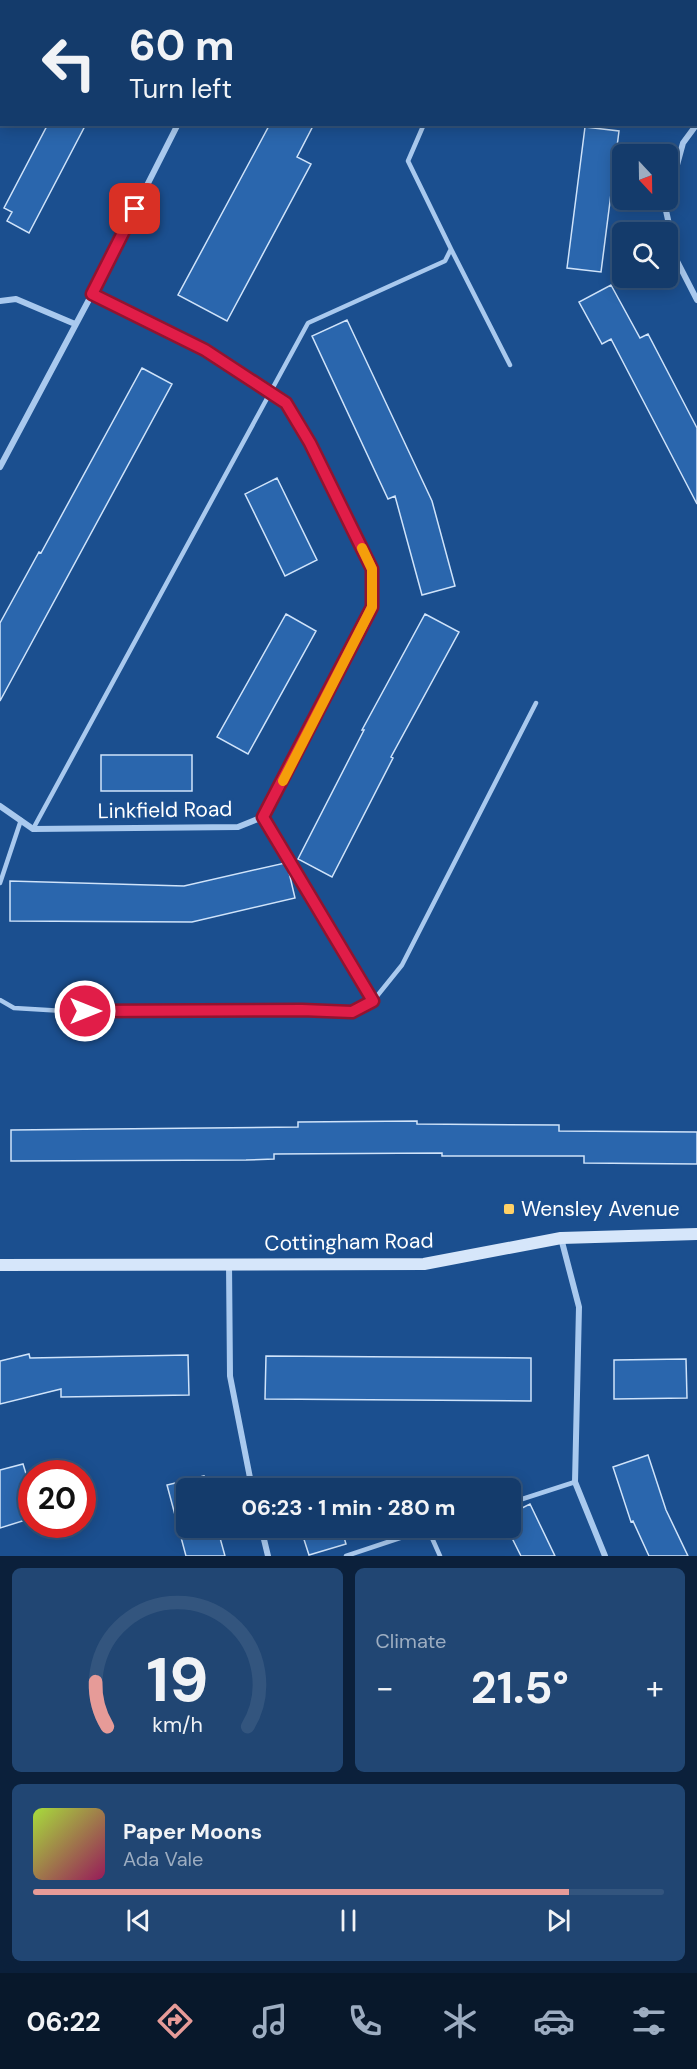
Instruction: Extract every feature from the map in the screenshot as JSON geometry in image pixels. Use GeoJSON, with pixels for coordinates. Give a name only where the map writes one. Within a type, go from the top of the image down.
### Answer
{"type":"FeatureCollection","features":[{"type":"Feature","properties":{"kind":"main road","name":"Cottingham Road"},"geometry":{"type":"LineString","coordinates":[[0,1265],[424,1264],[561,1238],[697,1234]]}},
{"type":"Feature","properties":{"kind":"street"},"geometry":{"type":"LineString","coordinates":[[0,466],[92,294],[177,126]]}},
{"type":"Feature","properties":{"kind":"street"},"geometry":{"type":"LineString","coordinates":[[678,163],[684,143],[696,126]]}},
{"type":"Feature","properties":{"kind":"street"},"geometry":{"type":"LineString","coordinates":[[666,210],[677,261],[697,300]]}},
{"type":"Feature","properties":{"kind":"street","name":"Linkfield Road"},"geometry":{"type":"LineString","coordinates":[[33,829],[238,827],[263,817],[372,607],[372,569],[310,443],[286,403],[205,350],[92,294]]}},
{"type":"Feature","properties":{"kind":"street"},"geometry":{"type":"LineString","coordinates":[[0,301],[16,299],[75,324]]}},
{"type":"Feature","properties":{"kind":"street"},"geometry":{"type":"LineString","coordinates":[[0,806],[33,829]]}},
{"type":"Feature","properties":{"kind":"street"},"geometry":{"type":"LineString","coordinates":[[561,1238],[579,1307],[575,1482],[605,1556]]}},
{"type":"Feature","properties":{"kind":"street"},"geometry":{"type":"LineString","coordinates":[[229,1263],[230,1376],[250,1478]]}},
{"type":"Feature","properties":{"kind":"street"},"geometry":{"type":"LineString","coordinates":[[264,1538],[268,1556]]}},
{"type":"Feature","properties":{"kind":"lane"},"geometry":{"type":"LineString","coordinates":[[423,126],[408,161],[510,364]]}},
{"type":"Feature","properties":{"kind":"lane"},"geometry":{"type":"LineString","coordinates":[[33,829],[308,323],[446,261],[451,249]]}},
{"type":"Feature","properties":{"kind":"lane"},"geometry":{"type":"LineString","coordinates":[[0,1000],[14,1008],[64,1011],[302,1010],[352,1012],[373,1001],[402,965],[536,703]]}},
{"type":"Feature","properties":{"kind":"lane"},"geometry":{"type":"LineString","coordinates":[[263,817],[373,1001]]}},
{"type":"Feature","properties":{"kind":"lane"},"geometry":{"type":"LineString","coordinates":[[0,884],[21,820]]}},
{"type":"Feature","properties":{"kind":"lane"},"geometry":{"type":"LineString","coordinates":[[521,1499],[575,1482]]}},
{"type":"Feature","properties":{"kind":"lane"},"geometry":{"type":"LineString","coordinates":[[346,1556],[401,1538]]}},
{"type":"Feature","properties":{"kind":"lane"},"geometry":{"type":"LineString","coordinates":[[434,1538],[440,1556]]}},
{"type":"Feature","properties":{"kind":"building"},"geometry":{"type":"Polygon","coordinates":[[[47,126],[85,126],[29,233],[7,221],[12,212],[4,208],[47,126]]]}},
{"type":"Feature","properties":{"kind":"building"},"geometry":{"type":"Polygon","coordinates":[[[269,126],[313,126],[297,157],[311,164],[227,321],[178,295],[269,126]]]}},
{"type":"Feature","properties":{"kind":"building"},"geometry":{"type":"Polygon","coordinates":[[[585,127],[619,131],[617,144],[612,144],[612,186],[601,272],[567,268],[585,127]]]}},
{"type":"Feature","properties":{"kind":"building"},"geometry":{"type":"Polygon","coordinates":[[[611,285],[640,338],[648,334],[697,428],[697,504],[611,339],[602,344],[579,302],[611,285]]]}},
{"type":"Feature","properties":{"kind":"building"},"geometry":{"type":"Polygon","coordinates":[[[347,320],[432,501],[455,586],[422,595],[395,496],[388,499],[312,336],[347,320]]]}},
{"type":"Feature","properties":{"kind":"building"},"geometry":{"type":"Polygon","coordinates":[[[142,368],[172,384],[0,701],[0,623],[142,368]]]}},
{"type":"Feature","properties":{"kind":"building"},"geometry":{"type":"Polygon","coordinates":[[[277,478],[317,560],[285,576],[245,494],[277,478]]]}},
{"type":"Feature","properties":{"kind":"building"},"geometry":{"type":"Polygon","coordinates":[[[286,614],[316,631],[248,754],[217,737],[286,614]]]}},
{"type":"Feature","properties":{"kind":"building"},"geometry":{"type":"Polygon","coordinates":[[[425,614],[459,632],[391,757],[393,758],[332,877],[298,859],[364,730],[362,730],[425,614]]]}},
{"type":"Feature","properties":{"kind":"building"},"geometry":{"type":"Polygon","coordinates":[[[101,755],[192,755],[192,791],[101,791],[101,755]]]}},
{"type":"Feature","properties":{"kind":"building"},"geometry":{"type":"Polygon","coordinates":[[[285,863],[295,898],[192,922],[10,921],[10,881],[184,886],[285,863]]]}},
{"type":"Feature","properties":{"kind":"building"},"geometry":{"type":"Polygon","coordinates":[[[417,1121],[417,1124],[559,1125],[559,1131],[697,1132],[697,1164],[584,1163],[584,1156],[442,1156],[442,1153],[274,1154],[274,1159],[246,1160],[11,1161],[11,1130],[298,1127],[298,1122],[417,1121]]]}},
{"type":"Feature","properties":{"kind":"building"},"geometry":{"type":"Polygon","coordinates":[[[29,1354],[30,1358],[188,1355],[189,1395],[61,1397],[61,1389],[0,1404],[0,1361],[29,1354]]]}},
{"type":"Feature","properties":{"kind":"building"},"geometry":{"type":"Polygon","coordinates":[[[266,1356],[531,1358],[531,1401],[265,1399],[266,1356]]]}},
{"type":"Feature","properties":{"kind":"building"},"geometry":{"type":"Polygon","coordinates":[[[686,1359],[687,1398],[614,1399],[614,1360],[686,1359]]]}},
{"type":"Feature","properties":{"kind":"building"},"geometry":{"type":"Polygon","coordinates":[[[648,1455],[666,1510],[688,1556],[649,1556],[633,1521],[631,1522],[613,1467],[648,1455]]]}},
{"type":"Feature","properties":{"kind":"building"},"geometry":{"type":"Polygon","coordinates":[[[18,1465],[18,1522],[0,1528],[0,1470],[18,1465]]]}},
{"type":"Feature","properties":{"kind":"building"},"geometry":{"type":"Polygon","coordinates":[[[176,1483],[176,1519],[167,1485],[176,1483]]]}},
{"type":"Feature","properties":{"kind":"building"},"geometry":{"type":"Polygon","coordinates":[[[530,1504],[555,1556],[521,1556],[512,1538],[521,1538],[521,1508],[530,1504]]]}},
{"type":"Feature","properties":{"kind":"building"},"geometry":{"type":"Polygon","coordinates":[[[181,1538],[220,1538],[225,1556],[186,1556],[181,1538]]]}},
{"type":"Feature","properties":{"kind":"building"},"geometry":{"type":"Polygon","coordinates":[[[304,1538],[344,1538],[346,1544],[309,1555],[304,1538]]]}},
{"type":"Feature","properties":{"kind":"slow traffic"},"geometry":{"type":"LineString","coordinates":[[283,781],[372,607],[372,569],[362,548]]}},
{"type":"Feature","properties":{"kind":"place","name":"Wensley Avenue"},"geometry":{"type":"Point","coordinates":[509,1209]}},
{"type":"Feature","properties":{"kind":"route"},"geometry":{"type":"LineString","coordinates":[[85,1011],[302,1010],[352,1012],[373,1001],[263,817],[372,607],[372,569],[310,443],[286,403],[205,350],[92,294],[135,209]]}}]}
